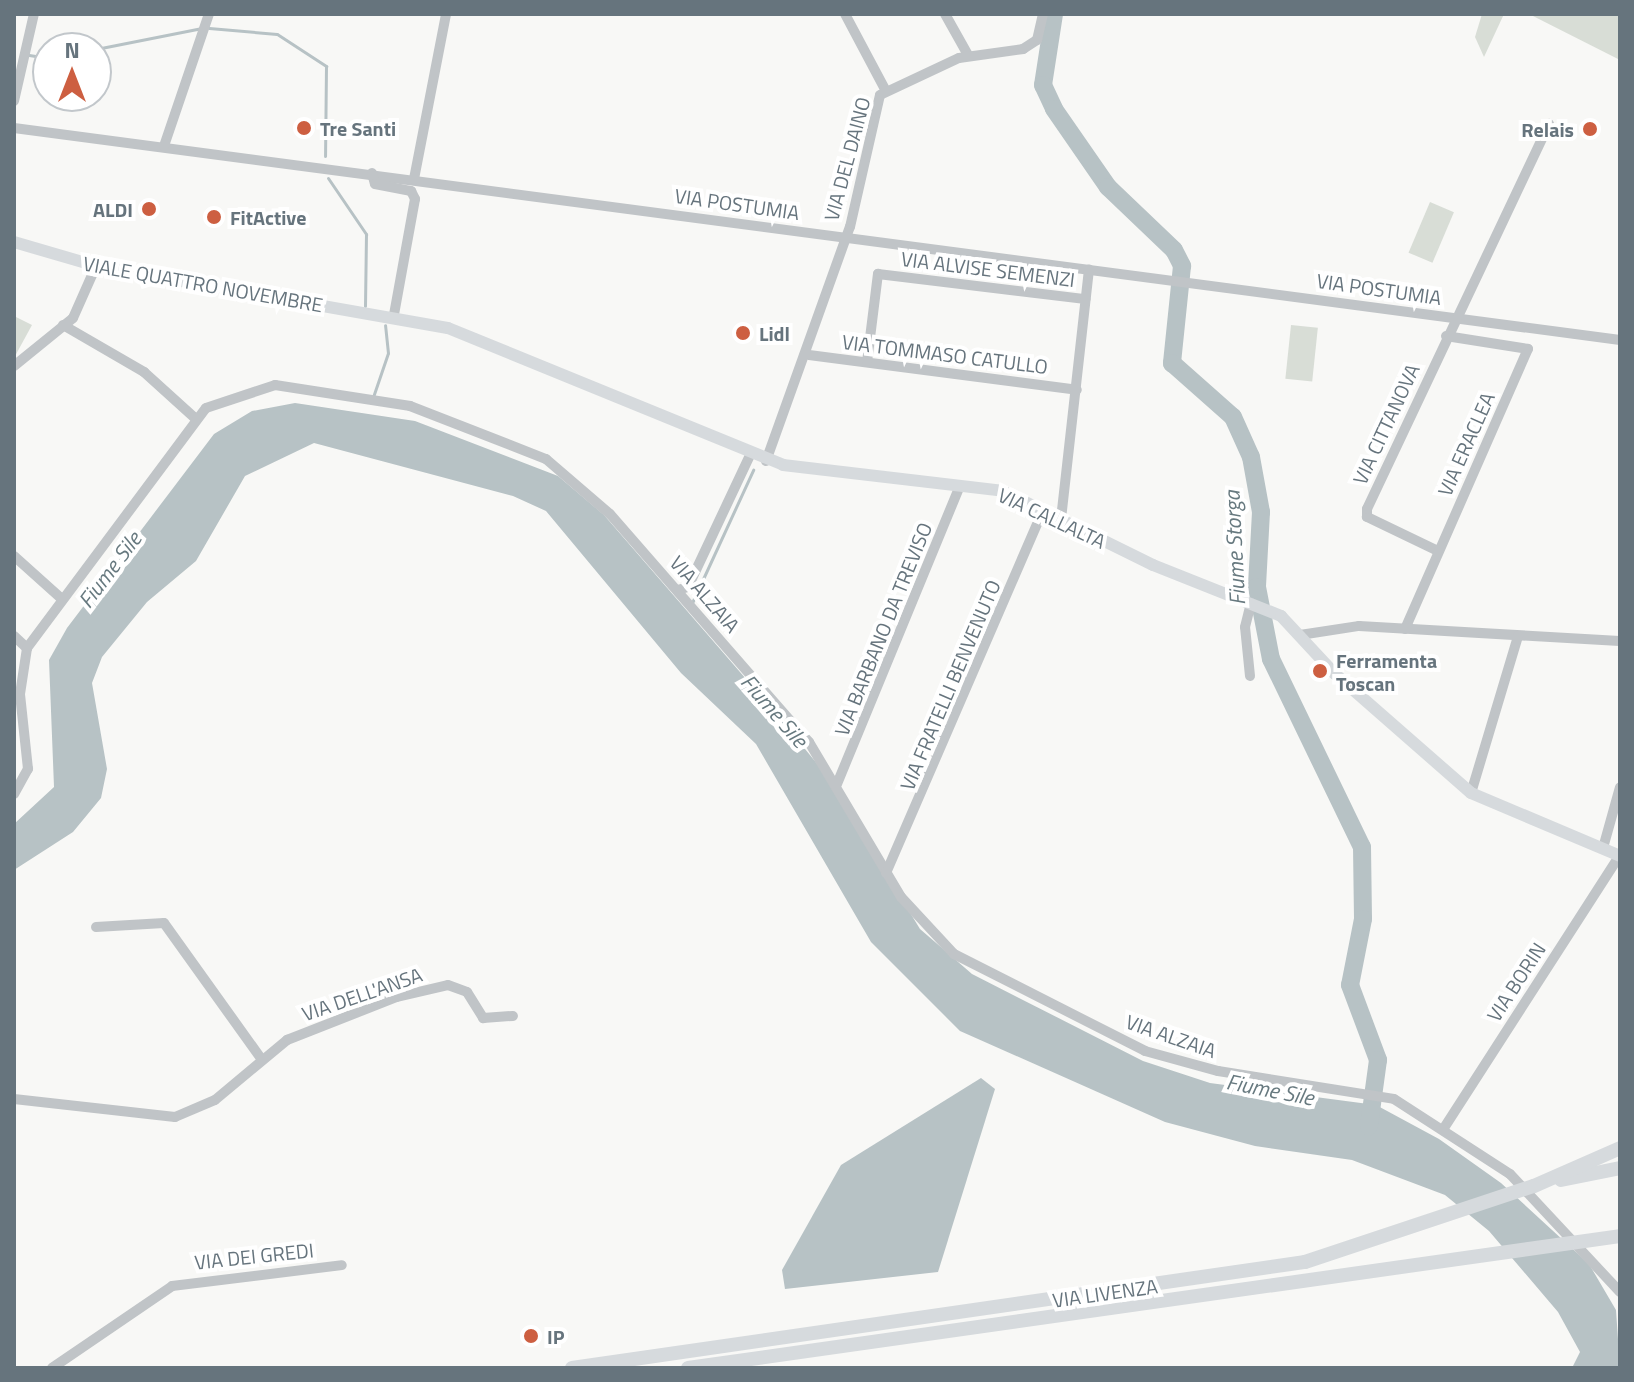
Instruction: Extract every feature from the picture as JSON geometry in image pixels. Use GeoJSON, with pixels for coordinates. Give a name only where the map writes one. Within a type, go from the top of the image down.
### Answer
{"type":"FeatureCollection","features":[{"type":"Feature","properties":{"kind":"highway"},"geometry":{"type":"LineString","coordinates":[[1594,1156],[1620,1140]]}},
{"type":"Feature","properties":{"kind":"highway","name":"VIA LIVENZA"},"geometry":{"type":"LineString","coordinates":[[572,1368],[1188,1281],[1365,1245],[1534,1186],[1594,1156],[1620,1148]]}},
{"type":"Feature","properties":{"kind":"highway"},"geometry":{"type":"LineString","coordinates":[[1534,1186],[1620,1168]]}},
{"type":"Feature","properties":{"kind":"highway","name":"VIA LIVENZA"},"geometry":{"type":"LineString","coordinates":[[688,1368],[1620,1236]]}},
{"type":"Feature","properties":{"kind":"main road","name":"VIALE QUATTRO NOVEMBRE"},"geometry":{"type":"LineString","coordinates":[[14,242],[96,266],[394,314]]}},
{"type":"Feature","properties":{"kind":"main road","name":"VIA CALLALTA"},"geometry":{"type":"LineString","coordinates":[[394,314],[502,349],[766,461],[821,474],[1003,491],[1275,613],[1471,793]]}},
{"type":"Feature","properties":{"kind":"main road"},"geometry":{"type":"LineString","coordinates":[[1471,793],[1620,856]]}},
{"type":"Feature","properties":{"kind":"street"},"geometry":{"type":"LineString","coordinates":[[14,101],[28,55],[34,14]]}},
{"type":"Feature","properties":{"kind":"street"},"geometry":{"type":"LineString","coordinates":[[414,179],[446,14]]}},
{"type":"Feature","properties":{"kind":"street","name":"VIA DEL DAINO"},"geometry":{"type":"LineString","coordinates":[[766,461],[809,355],[845,237],[880,99],[845,14]]}},
{"type":"Feature","properties":{"kind":"street"},"geometry":{"type":"LineString","coordinates":[[945,14],[968,55]]}},
{"type":"Feature","properties":{"kind":"street","name":"VIA DEL DAINO"},"geometry":{"type":"LineString","coordinates":[[880,99],[968,55],[1031,46],[1043,14]]}},
{"type":"Feature","properties":{"kind":"street"},"geometry":{"type":"LineString","coordinates":[[164,146],[208,17]]}},
{"type":"Feature","properties":{"kind":"street","name":"VIA POSTUMIA"},"geometry":{"type":"LineString","coordinates":[[1454,319],[1549,124]]}},
{"type":"Feature","properties":{"kind":"street","name":"VIA POSTUMIA"},"geometry":{"type":"LineString","coordinates":[[14,128],[1620,340]]}},
{"type":"Feature","properties":{"kind":"street"},"geometry":{"type":"LineString","coordinates":[[372,173],[375,184],[411,191],[415,199],[394,314]]}},
{"type":"Feature","properties":{"kind":"street"},"geometry":{"type":"LineString","coordinates":[[14,366],[63,325],[89,293],[96,266]]}},
{"type":"Feature","properties":{"kind":"street"},"geometry":{"type":"LineString","coordinates":[[1061,519],[1089,270]]}},
{"type":"Feature","properties":{"kind":"street","name":"VIA ALVISE SEMENZI"},"geometry":{"type":"LineString","coordinates":[[867,362],[878,274],[1086,299]]}},
{"type":"Feature","properties":{"kind":"street","name":"VIA CITTANOVA"},"geometry":{"type":"LineString","coordinates":[[1438,551],[1366,513],[1454,319]]}},
{"type":"Feature","properties":{"kind":"street"},"geometry":{"type":"LineString","coordinates":[[63,325],[144,372],[196,419]]}},
{"type":"Feature","properties":{"kind":"street","name":"VIA POSTUMIA"},"geometry":{"type":"LineString","coordinates":[[1600,338],[1620,333]]}},
{"type":"Feature","properties":{"kind":"street","name":"VIA ERACLEA"},"geometry":{"type":"LineString","coordinates":[[1405,629],[1528,349],[1446,336]]}},
{"type":"Feature","properties":{"kind":"street","name":"VIA TOMMASO CATULLO"},"geometry":{"type":"LineString","coordinates":[[809,355],[1077,390]]}},
{"type":"Feature","properties":{"kind":"street","name":"VIA ALZAIA"},"geometry":{"type":"LineString","coordinates":[[14,794],[28,769],[20,694],[27,648],[196,419],[227,398],[275,385],[372,396],[546,459],[581,485],[678,590],[837,784],[886,873],[954,954],[1123,1041],[1218,1071],[1372,1095],[1444,1128],[1549,1209],[1620,1292]]}},
{"type":"Feature","properties":{"kind":"street"},"geometry":{"type":"LineString","coordinates":[[678,590],[688,587],[750,455]]}},
{"type":"Feature","properties":{"kind":"street","name":"VIA BARBANO DA TREVISO"},"geometry":{"type":"LineString","coordinates":[[837,784],[960,486]]}},
{"type":"Feature","properties":{"kind":"street","name":"VIA FRATELLI BENVENUTO"},"geometry":{"type":"LineString","coordinates":[[886,873],[1043,510]]}},
{"type":"Feature","properties":{"kind":"street"},"geometry":{"type":"LineString","coordinates":[[14,556],[62,599]]}},
{"type":"Feature","properties":{"kind":"street"},"geometry":{"type":"LineString","coordinates":[[1250,676],[1252,603]]}},
{"type":"Feature","properties":{"kind":"street"},"geometry":{"type":"LineString","coordinates":[[1300,635],[1322,627],[1620,641]]}},
{"type":"Feature","properties":{"kind":"street"},"geometry":{"type":"LineString","coordinates":[[14,636],[27,648]]}},
{"type":"Feature","properties":{"kind":"street"},"geometry":{"type":"LineString","coordinates":[[1471,793],[1518,636]]}},
{"type":"Feature","properties":{"kind":"street"},"geometry":{"type":"LineString","coordinates":[[1603,848],[1620,787]]}},
{"type":"Feature","properties":{"kind":"street","name":"VIA BORIN"},"geometry":{"type":"LineString","coordinates":[[1444,1128],[1620,856]]}},
{"type":"Feature","properties":{"kind":"street"},"geometry":{"type":"LineString","coordinates":[[96,927],[164,923],[260,1057]]}},
{"type":"Feature","properties":{"kind":"street","name":"VIA DELL'ANSA"},"geometry":{"type":"LineString","coordinates":[[14,1099],[166,1119],[215,1100],[260,1057],[306,1031],[448,985],[467,992],[483,1018],[513,1016]]}},
{"type":"Feature","properties":{"kind":"street","name":"VIA DEI GREDI"},"geometry":{"type":"LineString","coordinates":[[52,1368],[172,1286],[342,1265]]}},
{"type":"Feature","properties":{"kind":"shaded area"},"geometry":{"type":"Polygon","coordinates":[[[1482,14],[1504,14],[1484,57],[1475,37],[1482,14]]]}},
{"type":"Feature","properties":{"kind":"shaded area"},"geometry":{"type":"Polygon","coordinates":[[[1529,14],[1620,14],[1620,60],[1529,14]]]}},
{"type":"Feature","properties":{"kind":"shaded area"},"geometry":{"type":"Polygon","coordinates":[[[1430,202],[1454,212],[1432,263],[1409,253],[1430,202]]]}},
{"type":"Feature","properties":{"kind":"shaded area"},"geometry":{"type":"Polygon","coordinates":[[[14,316],[32,325],[14,358],[14,316]]]}},
{"type":"Feature","properties":{"kind":"shaded area"},"geometry":{"type":"Polygon","coordinates":[[[1291,325],[1318,328],[1312,382],[1285,379],[1291,325]]]}},
{"type":"Feature","properties":{"kind":"shaded area"},"geometry":{"type":"Polygon","coordinates":[[[295,403],[415,421],[558,476],[604,515],[778,716],[823,771],[920,929],[972,974],[1143,1061],[1210,1083],[1376,1105],[1439,1139],[1501,1183],[1589,1264],[1616,1310],[1620,1368],[1572,1368],[1580,1352],[1558,1312],[1489,1231],[1445,1195],[1352,1160],[1255,1146],[1165,1122],[960,1031],[871,942],[756,744],[681,673],[546,511],[513,496],[314,443],[245,476],[196,561],[147,602],[102,657],[92,683],[107,769],[101,798],[73,832],[14,870],[14,824],[54,787],[49,660],[67,628],[214,434],[252,411],[295,403]]]}},
{"type":"Feature","properties":{"kind":"shaded area"},"geometry":{"type":"Polygon","coordinates":[[[981,1078],[995,1089],[938,1272],[785,1289],[782,1270],[841,1165],[981,1078]]]}},
{"type":"Feature","properties":{"kind":"waterway","name":"Fiume Storga"},"geometry":{"type":"LineString","coordinates":[[1054,14],[1043,85],[1054,109],[1108,187],[1174,250],[1182,266],[1172,363],[1233,417],[1251,457],[1261,512],[1257,587],[1271,659],[1362,847],[1363,919],[1350,985],[1378,1060],[1369,1126]]}},
{"type":"Feature","properties":{"kind":"waterway"},"geometry":{"type":"LineString","coordinates":[[112,46],[202,28]]}},
{"type":"Feature","properties":{"kind":"waterway"},"geometry":{"type":"LineString","coordinates":[[209,28],[277,34],[326,66],[325,156]]}},
{"type":"Feature","properties":{"kind":"waterway"},"geometry":{"type":"LineString","coordinates":[[328,178],[366,234],[365,306]]}},
{"type":"Feature","properties":{"kind":"waterway"},"geometry":{"type":"LineString","coordinates":[[373,397],[388,353],[385,325]]}},
{"type":"Feature","properties":{"kind":"waterway"},"geometry":{"type":"LineString","coordinates":[[691,605],[753,470]]}},
{"type":"Feature","properties":{"kind":"place","name":"Tre Santi"},"geometry":{"type":"Point","coordinates":[304,128]}},
{"type":"Feature","properties":{"kind":"place","name":"Relais"},"geometry":{"type":"Point","coordinates":[1590,129]}},
{"type":"Feature","properties":{"kind":"place","name":"ALDI"},"geometry":{"type":"Point","coordinates":[149,209]}},
{"type":"Feature","properties":{"kind":"place","name":"FitActive"},"geometry":{"type":"Point","coordinates":[214,217]}},
{"type":"Feature","properties":{"kind":"place","name":"Lidl"},"geometry":{"type":"Point","coordinates":[743,333]}},
{"type":"Feature","properties":{"kind":"place","name":"Ferramenta Toscan"},"geometry":{"type":"Point","coordinates":[1320,671]}},
{"type":"Feature","properties":{"kind":"place","name":"IP"},"geometry":{"type":"Point","coordinates":[531,1336]}},
{"type":"Feature","properties":{"kind":"water label","name":"Fiume Sile"},"geometry":{"type":"Point","coordinates":[110,570]}},
{"type":"Feature","properties":{"kind":"water label","name":"Fiume Sile"},"geometry":{"type":"Point","coordinates":[774,711]}},
{"type":"Feature","properties":{"kind":"water label","name":"Fiume Sile"},"geometry":{"type":"Point","coordinates":[1270,1090]}}]}
